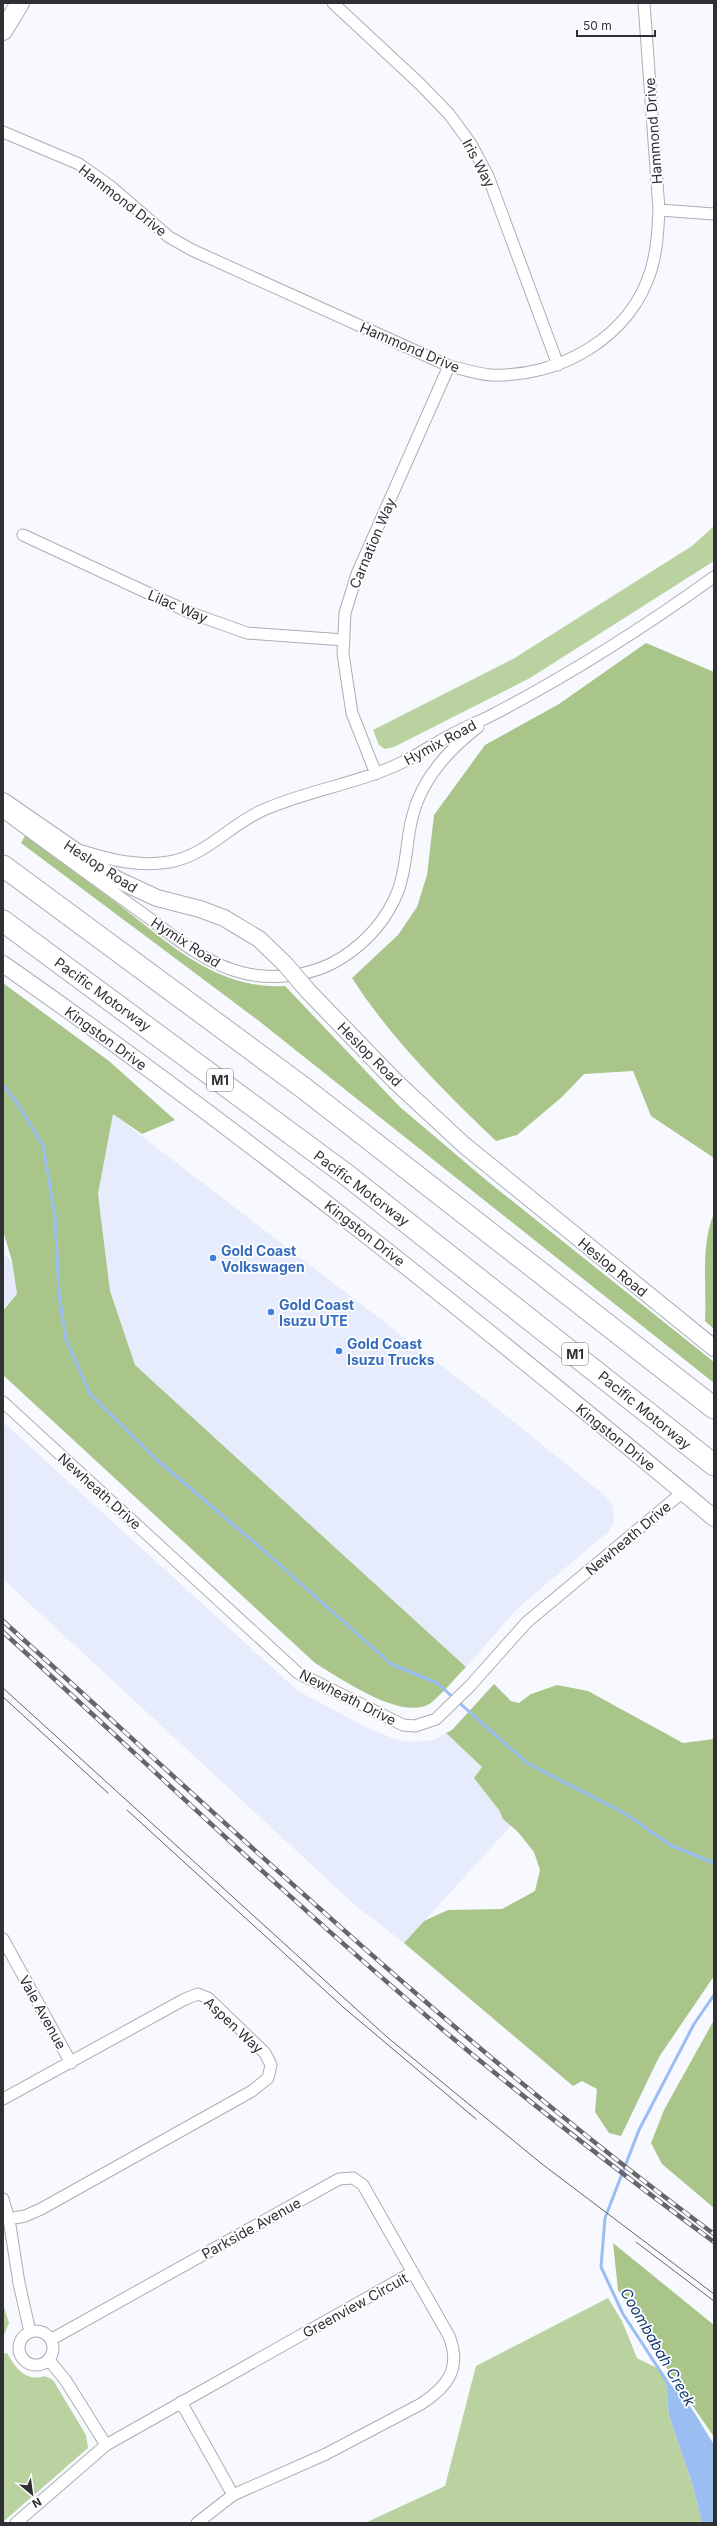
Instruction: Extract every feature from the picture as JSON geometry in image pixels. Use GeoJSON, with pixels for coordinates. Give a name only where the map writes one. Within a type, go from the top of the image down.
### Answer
{"type":"FeatureCollection","features":[{"type":"Feature","properties":{"kind":"highway"},"geometry":{"type":"LineString","coordinates":[[3,866],[305,1089],[714,1408]]}},
{"type":"Feature","properties":{"kind":"highway","name":"Pacific Motorway"},"geometry":{"type":"LineString","coordinates":[[3,921],[348,1176],[714,1465]]}},
{"type":"Feature","properties":{"kind":"main road"},"geometry":{"type":"LineString","coordinates":[[3,31],[20,3]]}},
{"type":"Feature","properties":{"kind":"street","name":"Iris Way"},"geometry":{"type":"LineString","coordinates":[[333,3],[420,84],[449,114],[471,144],[488,176],[558,364]]}},
{"type":"Feature","properties":{"kind":"street","name":"Hammond Drive"},"geometry":{"type":"LineString","coordinates":[[3,132],[79,164],[110,186],[169,237],[192,250],[450,366],[490,375],[519,374],[558,364],[603,340],[636,302],[651,271],[658,242],[659,210],[644,3]]}},
{"type":"Feature","properties":{"kind":"street"},"geometry":{"type":"LineString","coordinates":[[659,210],[714,214]]}},
{"type":"Feature","properties":{"kind":"street","name":"Carnation Way"},"geometry":{"type":"LineString","coordinates":[[376,774],[352,713],[343,654],[345,613],[357,574],[450,366]]}},
{"type":"Feature","properties":{"kind":"street","name":"Lilac Way"},"geometry":{"type":"LineString","coordinates":[[23,535],[191,613],[247,633],[344,640]]}},
{"type":"Feature","properties":{"kind":"street","name":"Hymix Road"},"geometry":{"type":"LineString","coordinates":[[75,849],[119,862],[144,865],[170,862],[191,855],[207,847],[240,823],[262,811],[376,774],[403,762],[449,735],[492,715],[563,674],[684,599],[714,577]]}},
{"type":"Feature","properties":{"kind":"street","name":"Hymix Road"},"geometry":{"type":"LineString","coordinates":[[3,812],[171,934],[215,963],[234,971],[266,977],[308,972],[326,967],[350,953],[374,932],[383,920],[402,877],[412,818],[423,789],[454,746],[492,715]]}},
{"type":"Feature","properties":{"kind":"street","name":"Heslop Road"},"geometry":{"type":"LineString","coordinates":[[3,801],[75,849],[104,871],[138,891],[200,909],[241,927],[259,939],[285,964],[308,991],[396,1082],[464,1145],[714,1348]]}},
{"type":"Feature","properties":{"kind":"street","name":"Kingston Drive"},"geometry":{"type":"LineString","coordinates":[[3,964],[297,1179],[466,1314],[714,1518]]}},
{"type":"Feature","properties":{"kind":"street","name":"Newheath Drive"},"geometry":{"type":"LineString","coordinates":[[3,1402],[298,1673],[403,1725],[426,1724],[446,1711],[527,1622],[683,1492]]}},
{"type":"Feature","properties":{"kind":"street","name":"Vale Avenue"},"geometry":{"type":"LineString","coordinates":[[3,1939],[71,2063]]}},
{"type":"Feature","properties":{"kind":"street","name":"Aspen Way"},"geometry":{"type":"LineString","coordinates":[[3,2098],[71,2063],[185,1999],[198,1994],[208,1998],[265,2053],[271,2065],[271,2071],[263,2084],[245,2095],[37,2211],[9,2219]]}},
{"type":"Feature","properties":{"kind":"street","name":"Parkside Avenue"},"geometry":{"type":"LineString","coordinates":[[52,2340],[339,2179],[346,2177],[359,2180],[363,2185],[413,2272]]}},
{"type":"Feature","properties":{"kind":"street"},"geometry":{"type":"LineString","coordinates":[[3,2199],[9,2219],[19,2283],[30,2332]]}},
{"type":"Feature","properties":{"kind":"street","name":"Greenview Circuit"},"geometry":{"type":"LineString","coordinates":[[16,2523],[106,2445],[413,2272],[454,2348],[453,2368],[443,2387],[421,2404],[360,2437],[233,2495],[197,2523]]}},
{"type":"Feature","properties":{"kind":"street"},"geometry":{"type":"LineString","coordinates":[[30,2332],[42,2332],[52,2340],[54,2350],[49,2360],[33,2365],[24,2360],[19,2344],[30,2332]]}},
{"type":"Feature","properties":{"kind":"street"},"geometry":{"type":"LineString","coordinates":[[49,2360],[66,2381],[106,2445]]}},
{"type":"Feature","properties":{"kind":"street"},"geometry":{"type":"LineString","coordinates":[[181,2402],[233,2495]]}},
{"type":"Feature","properties":{"kind":"shaded area"},"geometry":{"type":"Polygon","coordinates":[[[113,1114],[508,1417],[603,1494],[613,1505],[614,1522],[609,1531],[518,1608],[466,1667],[135,1365],[110,1291],[98,1194],[113,1114]]]}},
{"type":"Feature","properties":{"kind":"shaded area"},"geometry":{"type":"Polygon","coordinates":[[[3,1253],[12,1261],[17,1294],[3,1311],[3,1253]]]}},
{"type":"Feature","properties":{"kind":"shaded area"},"geometry":{"type":"Polygon","coordinates":[[[3,1422],[298,1691],[368,1728],[395,1739],[410,1742],[434,1740],[446,1733],[482,1767],[474,1778],[499,1810],[503,1819],[511,1826],[404,1943],[356,1906],[3,1579],[3,1422]]]}},
{"type":"Feature","properties":{"kind":"green space"},"geometry":{"type":"Polygon","coordinates":[[[714,526],[714,560],[711,563],[530,678],[394,747],[385,749],[379,745],[373,730],[513,659],[692,546],[714,526]]]}},
{"type":"Feature","properties":{"kind":"green space"},"geometry":{"type":"Polygon","coordinates":[[[646,643],[714,672],[714,1158],[651,1116],[633,1071],[584,1074],[562,1097],[517,1135],[496,1141],[419,1064],[367,1001],[352,978],[398,935],[417,907],[427,875],[434,815],[485,745],[559,704],[646,643]]]}},
{"type":"Feature","properties":{"kind":"green space"},"geometry":{"type":"Polygon","coordinates":[[[25,836],[175,948],[195,961],[215,972],[237,980],[260,985],[285,986],[400,1107],[486,1180],[714,1362],[714,1383],[259,1021],[21,843],[25,836]]]}},
{"type":"Feature","properties":{"kind":"green space"},"geometry":{"type":"Polygon","coordinates":[[[3,983],[109,1061],[175,1120],[142,1134],[113,1114],[98,1194],[110,1291],[135,1365],[466,1667],[432,1702],[420,1707],[406,1707],[390,1703],[356,1688],[315,1663],[3,1375],[3,1311],[17,1294],[12,1261],[3,1231],[3,983]]]}},
{"type":"Feature","properties":{"kind":"green space"},"geometry":{"type":"Polygon","coordinates":[[[714,1213],[714,1329],[705,1321],[705,1267],[707,1239],[714,1213]]]}},
{"type":"Feature","properties":{"kind":"green space"},"geometry":{"type":"Polygon","coordinates":[[[494,1684],[511,1701],[519,1703],[531,1694],[557,1685],[588,1691],[683,1743],[714,1739],[714,1976],[659,2057],[621,2136],[609,2133],[595,2112],[597,2089],[582,2081],[573,2086],[404,1943],[424,1921],[448,1910],[502,1909],[535,1891],[540,1870],[534,1852],[518,1832],[503,1819],[499,1810],[474,1778],[482,1767],[446,1733],[452,1730],[494,1684]]]}},
{"type":"Feature","properties":{"kind":"green space"},"geometry":{"type":"Polygon","coordinates":[[[714,2020],[714,2208],[662,2164],[651,2143],[664,2110],[714,2020]]]}},
{"type":"Feature","properties":{"kind":"green space"},"geometry":{"type":"Polygon","coordinates":[[[613,2243],[714,2325],[714,2437],[649,2342],[618,2290],[613,2243]]]}},
{"type":"Feature","properties":{"kind":"green space"},"geometry":{"type":"Polygon","coordinates":[[[608,2298],[622,2321],[637,2358],[661,2370],[666,2379],[669,2416],[692,2483],[702,2523],[365,2523],[445,2486],[476,2366],[608,2298]]]}},
{"type":"Feature","properties":{"kind":"green space"},"geometry":{"type":"Polygon","coordinates":[[[3,2304],[9,2323],[3,2337],[3,2304]]]}},
{"type":"Feature","properties":{"kind":"green space"},"geometry":{"type":"Polygon","coordinates":[[[7,2353],[18,2369],[27,2376],[45,2376],[53,2380],[86,2435],[88,2448],[3,2522],[3,2354],[7,2353]]]}},
{"type":"Feature","properties":{"kind":"water"},"geometry":{"type":"Polygon","coordinates":[[[666,2379],[692,2409],[713,2443],[714,2523],[702,2523],[692,2483],[669,2416],[666,2379]]]}},
{"type":"Feature","properties":{"kind":"waterway"},"geometry":{"type":"LineString","coordinates":[[3,1085],[17,1103],[43,1145],[55,1216],[59,1294],[66,1340],[90,1394],[157,1460],[262,1549],[391,1664],[437,1683],[527,1763],[626,1814],[670,1845],[714,1863]]}},
{"type":"Feature","properties":{"kind":"waterway","name":"Coombabah Creek"},"geometry":{"type":"LineString","coordinates":[[668,2383],[623,2314],[601,2267],[605,2218],[639,2130],[694,2024],[714,1995]]}},
{"type":"Feature","properties":{"kind":"tram line"},"geometry":{"type":"LineString","coordinates":[[3,1688],[387,2037],[542,2164],[714,2294]]}},
{"type":"Feature","properties":{"kind":"tram line"},"geometry":{"type":"LineString","coordinates":[[3,1697],[108,1793]]}},
{"type":"Feature","properties":{"kind":"tram line"},"geometry":{"type":"LineString","coordinates":[[127,1810],[343,2007],[476,2119]]}},
{"type":"Feature","properties":{"kind":"tram line"},"geometry":{"type":"LineString","coordinates":[[636,2242],[714,2301]]}},
{"type":"Feature","properties":{"kind":"railway"},"geometry":{"type":"LineString","coordinates":[[3,1621],[263,1858],[439,2014],[621,2163],[714,2234]]}},
{"type":"Feature","properties":{"kind":"railway"},"geometry":{"type":"LineString","coordinates":[[3,1632],[276,1883],[387,1982],[476,2058],[543,2112],[714,2242]]}},
{"type":"Feature","properties":{"kind":"place","name":"Gold Coast Volkswagen"},"geometry":{"type":"Point","coordinates":[213,1258]}},
{"type":"Feature","properties":{"kind":"place","name":"Gold Coast Isuzu UTE"},"geometry":{"type":"Point","coordinates":[271,1312]}},
{"type":"Feature","properties":{"kind":"place","name":"Gold Coast Isuzu Trucks"},"geometry":{"type":"Point","coordinates":[339,1351]}}]}
